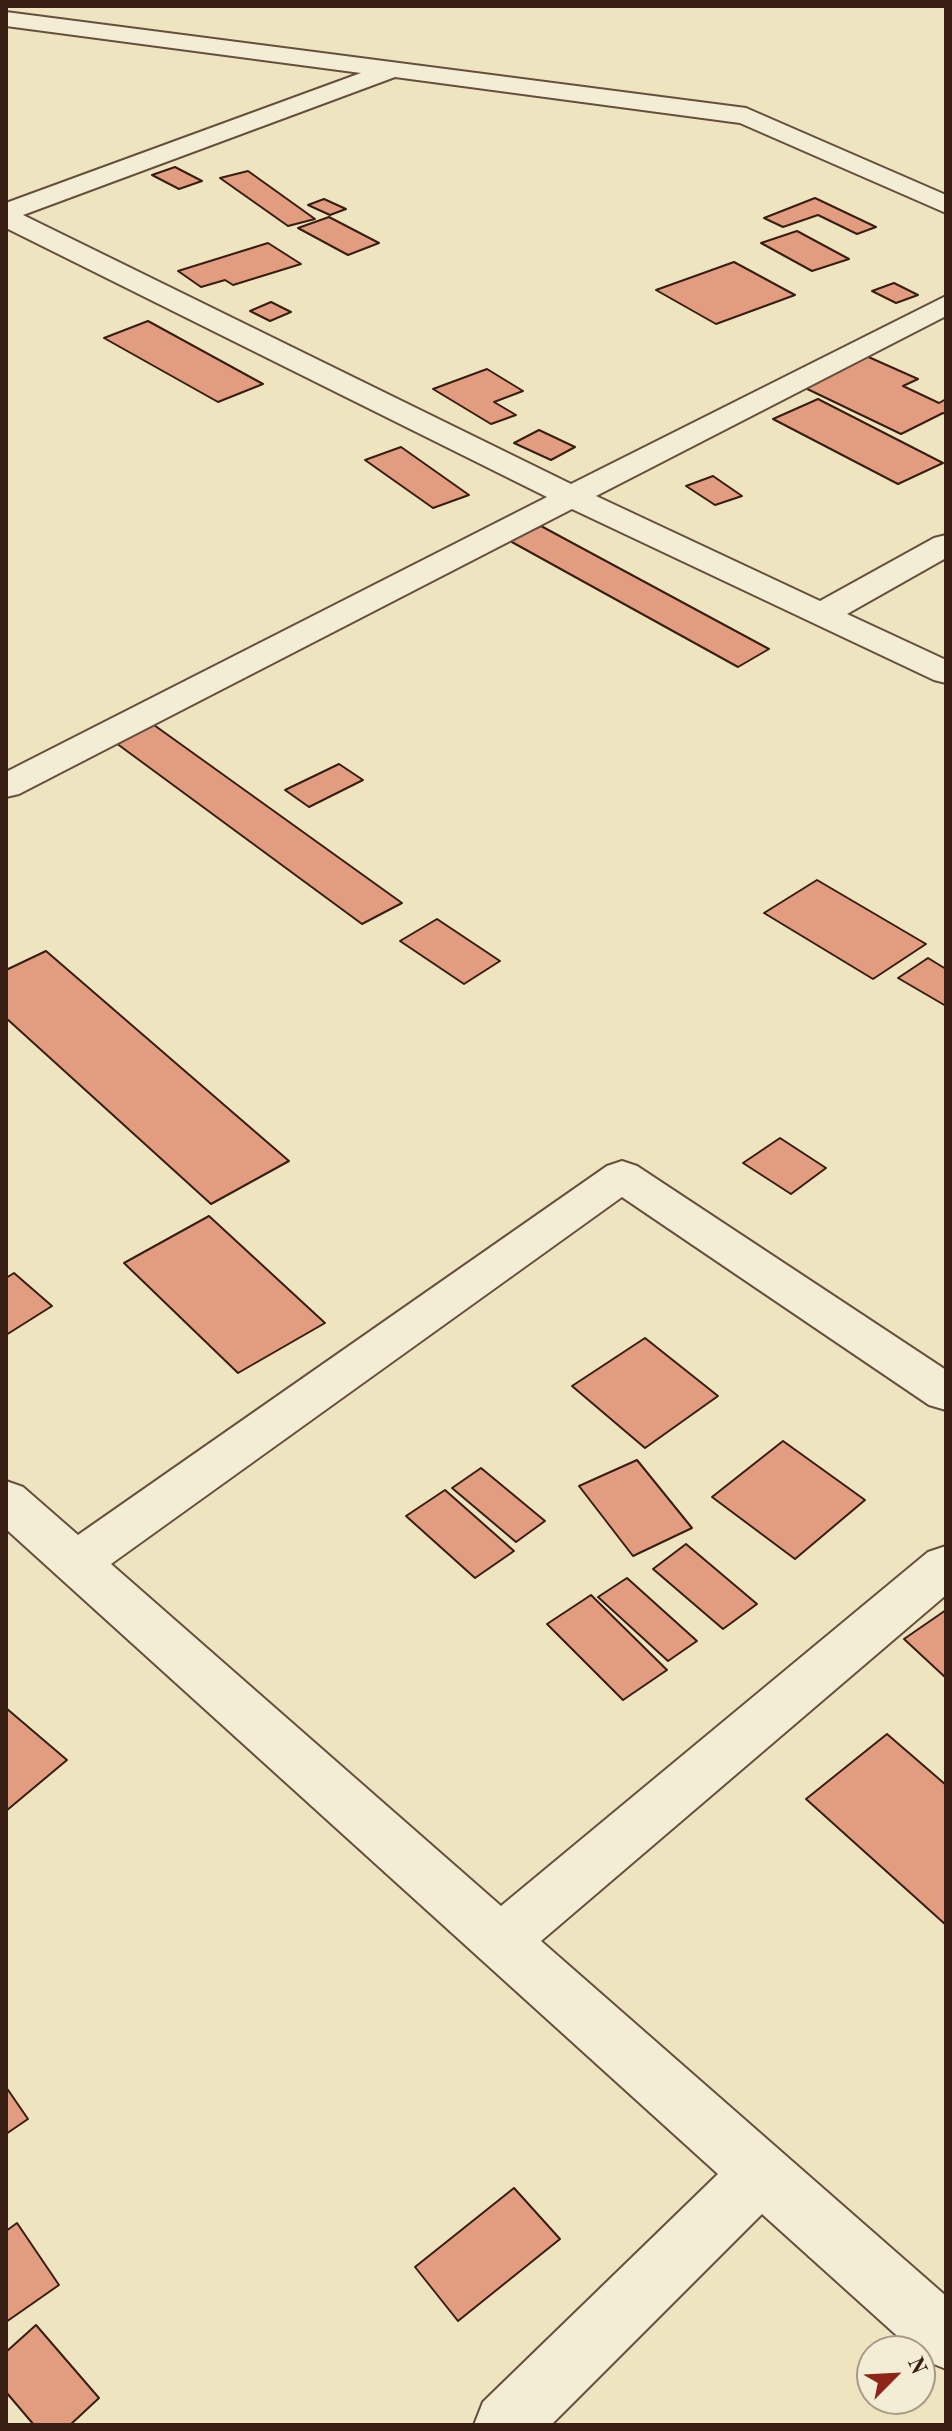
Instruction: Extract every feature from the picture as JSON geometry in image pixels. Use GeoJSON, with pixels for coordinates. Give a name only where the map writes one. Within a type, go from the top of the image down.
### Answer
{"type":"FeatureCollection","features":[{"type":"Feature","properties":{"kind":"street"},"geometry":{"type":"LineString","coordinates":[[6,19],[746,116],[946,205]]}},
{"type":"Feature","properties":{"kind":"street"},"geometry":{"type":"LineString","coordinates":[[6,215],[395,69]]}},
{"type":"Feature","properties":{"kind":"street"},"geometry":{"type":"LineString","coordinates":[[6,215],[572,497],[946,673]]}},
{"type":"Feature","properties":{"kind":"street"},"geometry":{"type":"LineString","coordinates":[[6,786],[946,305]]}},
{"type":"Feature","properties":{"kind":"street"},"geometry":{"type":"LineString","coordinates":[[822,614],[946,545]]}},
{"type":"Feature","properties":{"kind":"street"},"geometry":{"type":"LineString","coordinates":[[76,1563],[622,1176],[946,1393]]}},
{"type":"Feature","properties":{"kind":"street"},"geometry":{"type":"LineString","coordinates":[[6,1500],[946,2338]]}},
{"type":"Feature","properties":{"kind":"street"},"geometry":{"type":"LineString","coordinates":[[500,1941],[946,1566]]}},
{"type":"Feature","properties":{"kind":"street"},"geometry":{"type":"LineString","coordinates":[[506,2425],[761,2173]]}},
{"type":"Feature","properties":{"kind":"building"},"geometry":{"type":"Polygon","coordinates":[[[175,167],[202,181],[179,189],[152,175],[175,167]]]}},
{"type":"Feature","properties":{"kind":"building"},"geometry":{"type":"Polygon","coordinates":[[[248,171],[315,219],[288,226],[220,178],[248,171]]]}},
{"type":"Feature","properties":{"kind":"building"},"geometry":{"type":"Polygon","coordinates":[[[815,198],[876,227],[857,234],[818,215],[783,227],[764,218],[815,198]]]}},
{"type":"Feature","properties":{"kind":"building"},"geometry":{"type":"Polygon","coordinates":[[[324,199],[346,209],[330,215],[308,205],[324,199]]]}},
{"type":"Feature","properties":{"kind":"building"},"geometry":{"type":"Polygon","coordinates":[[[329,217],[379,243],[348,255],[298,228],[329,217]]]}},
{"type":"Feature","properties":{"kind":"building"},"geometry":{"type":"Polygon","coordinates":[[[797,231],[849,259],[812,271],[761,243],[797,231]]]}},
{"type":"Feature","properties":{"kind":"building"},"geometry":{"type":"Polygon","coordinates":[[[268,243],[301,264],[233,285],[225,280],[201,287],[178,271],[268,243]]]}},
{"type":"Feature","properties":{"kind":"building"},"geometry":{"type":"Polygon","coordinates":[[[734,262],[795,295],[716,324],[656,290],[734,262]]]}},
{"type":"Feature","properties":{"kind":"building"},"geometry":{"type":"Polygon","coordinates":[[[894,283],[918,295],[896,303],[872,291],[894,283]]]}},
{"type":"Feature","properties":{"kind":"building"},"geometry":{"type":"Polygon","coordinates":[[[271,302],[291,312],[270,321],[250,311],[271,302]]]}},
{"type":"Feature","properties":{"kind":"building"},"geometry":{"type":"Polygon","coordinates":[[[148,321],[263,384],[218,402],[104,338],[148,321]]]}},
{"type":"Feature","properties":{"kind":"building"},"geometry":{"type":"Polygon","coordinates":[[[864,355],[918,379],[903,386],[939,403],[946,399],[946,414],[901,434],[799,385],[864,355]]]}},
{"type":"Feature","properties":{"kind":"building"},"geometry":{"type":"Polygon","coordinates":[[[487,369],[523,391],[494,402],[516,415],[491,424],[433,389],[487,369]]]}},
{"type":"Feature","properties":{"kind":"building"},"geometry":{"type":"Polygon","coordinates":[[[818,399],[943,463],[898,484],[773,419],[818,399]]]}},
{"type":"Feature","properties":{"kind":"building"},"geometry":{"type":"Polygon","coordinates":[[[539,430],[575,447],[551,460],[514,443],[539,430]]]}},
{"type":"Feature","properties":{"kind":"building"},"geometry":{"type":"Polygon","coordinates":[[[401,447],[469,495],[433,508],[365,460],[401,447]]]}},
{"type":"Feature","properties":{"kind":"building"},"geometry":{"type":"Polygon","coordinates":[[[713,476],[742,496],[715,505],[686,486],[713,476]]]}},
{"type":"Feature","properties":{"kind":"building"},"geometry":{"type":"Polygon","coordinates":[[[541,526],[769,649],[738,667],[510,541],[541,526]]]}},
{"type":"Feature","properties":{"kind":"building"},"geometry":{"type":"Polygon","coordinates":[[[154,725],[402,903],[362,924],[116,743],[154,725]]]}},
{"type":"Feature","properties":{"kind":"building"},"geometry":{"type":"Polygon","coordinates":[[[339,764],[363,780],[309,807],[285,790],[339,764]]]}},
{"type":"Feature","properties":{"kind":"building"},"geometry":{"type":"Polygon","coordinates":[[[817,880],[926,944],[873,979],[764,913],[817,880]]]}},
{"type":"Feature","properties":{"kind":"building"},"geometry":{"type":"Polygon","coordinates":[[[437,919],[500,961],[464,984],[400,941],[437,919]]]}},
{"type":"Feature","properties":{"kind":"building"},"geometry":{"type":"Polygon","coordinates":[[[46,951],[289,1161],[211,1204],[6,1018],[6,970],[46,951]]]}},
{"type":"Feature","properties":{"kind":"building"},"geometry":{"type":"Polygon","coordinates":[[[928,958],[946,969],[946,1006],[898,978],[928,958]]]}},
{"type":"Feature","properties":{"kind":"building"},"geometry":{"type":"Polygon","coordinates":[[[780,1138],[826,1168],[791,1194],[743,1163],[780,1138]]]}},
{"type":"Feature","properties":{"kind":"building"},"geometry":{"type":"Polygon","coordinates":[[[209,1216],[325,1323],[238,1373],[124,1263],[209,1216]]]}},
{"type":"Feature","properties":{"kind":"building"},"geometry":{"type":"Polygon","coordinates":[[[14,1273],[52,1306],[6,1335],[6,1278],[14,1273]]]}},
{"type":"Feature","properties":{"kind":"building"},"geometry":{"type":"Polygon","coordinates":[[[645,1338],[718,1396],[645,1448],[572,1386],[645,1338]]]}},
{"type":"Feature","properties":{"kind":"building"},"geometry":{"type":"Polygon","coordinates":[[[783,1441],[865,1500],[795,1559],[712,1497],[783,1441]]]}},
{"type":"Feature","properties":{"kind":"building"},"geometry":{"type":"Polygon","coordinates":[[[637,1460],[692,1528],[633,1556],[579,1486],[637,1460]]]}},
{"type":"Feature","properties":{"kind":"building"},"geometry":{"type":"Polygon","coordinates":[[[481,1468],[545,1521],[516,1542],[452,1488],[481,1468]]]}},
{"type":"Feature","properties":{"kind":"building"},"geometry":{"type":"Polygon","coordinates":[[[445,1490],[514,1551],[475,1578],[406,1516],[445,1490]]]}},
{"type":"Feature","properties":{"kind":"building"},"geometry":{"type":"Polygon","coordinates":[[[686,1544],[757,1604],[723,1629],[653,1569],[686,1544]]]}},
{"type":"Feature","properties":{"kind":"building"},"geometry":{"type":"Polygon","coordinates":[[[627,1578],[697,1641],[668,1661],[598,1597],[627,1578]]]}},
{"type":"Feature","properties":{"kind":"building"},"geometry":{"type":"Polygon","coordinates":[[[591,1595],[667,1670],[623,1700],[547,1624],[591,1595]]]}},
{"type":"Feature","properties":{"kind":"building"},"geometry":{"type":"Polygon","coordinates":[[[946,1610],[946,1678],[904,1639],[946,1610]]]}},
{"type":"Feature","properties":{"kind":"building"},"geometry":{"type":"Polygon","coordinates":[[[6,1708],[67,1760],[6,1811],[6,1708]]]}},
{"type":"Feature","properties":{"kind":"building"},"geometry":{"type":"Polygon","coordinates":[[[887,1734],[946,1785],[946,1925],[806,1799],[887,1734]]]}},
{"type":"Feature","properties":{"kind":"building"},"geometry":{"type":"Polygon","coordinates":[[[6,2087],[28,2119],[6,2134],[6,2087]]]}},
{"type":"Feature","properties":{"kind":"building"},"geometry":{"type":"Polygon","coordinates":[[[514,2188],[560,2239],[458,2321],[415,2267],[514,2188]]]}},
{"type":"Feature","properties":{"kind":"building"},"geometry":{"type":"Polygon","coordinates":[[[17,2223],[59,2285],[6,2322],[6,2231],[17,2223]]]}},
{"type":"Feature","properties":{"kind":"building"},"geometry":{"type":"Polygon","coordinates":[[[36,2325],[99,2398],[70,2425],[34,2425],[6,2392],[6,2352],[36,2325]]]}}]}
